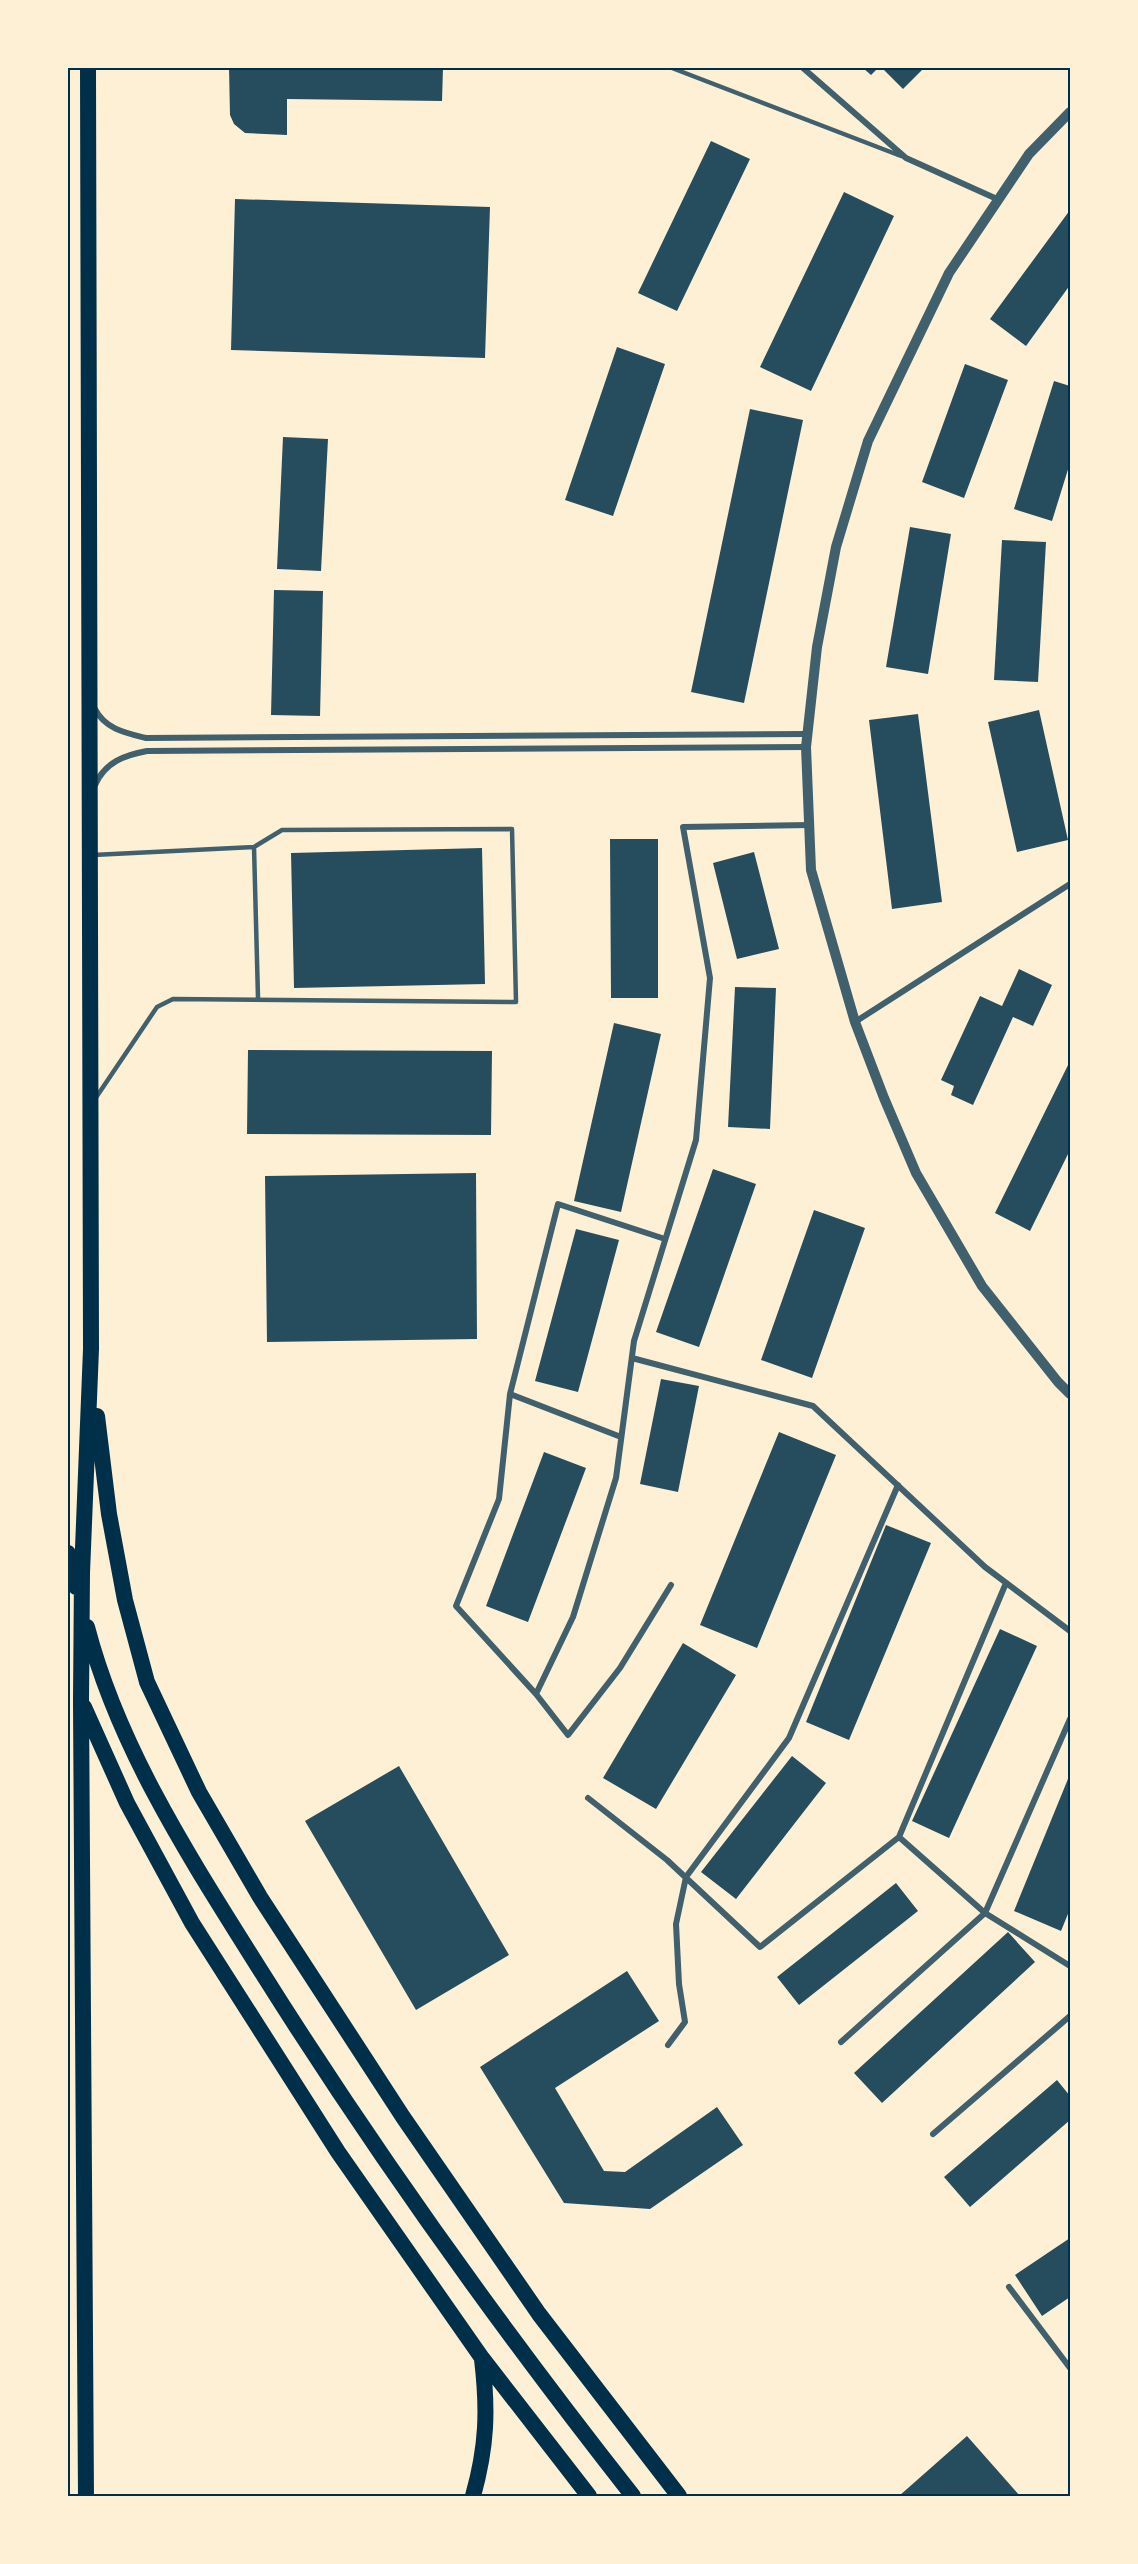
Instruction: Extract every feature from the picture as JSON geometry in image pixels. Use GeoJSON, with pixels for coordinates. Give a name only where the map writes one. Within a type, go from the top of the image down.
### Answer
{"type":"FeatureCollection","features":[{"type":"Feature","properties":{"kind":"highway"},"geometry":{"type":"LineString","coordinates":[[87,2496],[81,1701],[82,1573],[91,1349],[88,68]]}},
{"type":"Feature","properties":{"kind":"highway"},"geometry":{"type":"LineString","coordinates":[[91,1349],[109,1514],[125,1600],[147,1682],[199,1791],[260,1897],[403,2116],[539,2314],[679,2496]]}},
{"type":"Feature","properties":{"kind":"highway"},"geometry":{"type":"LineString","coordinates":[[68,1553],[88,1634],[116,1714],[179,1839],[286,2010],[368,2134],[510,2337],[633,2496]]}},
{"type":"Feature","properties":{"kind":"highway"},"geometry":{"type":"LineString","coordinates":[[81,1701],[127,1803],[192,1923],[338,2152],[482,2358],[590,2496]]}},
{"type":"Feature","properties":{"kind":"highway"},"geometry":{"type":"LineString","coordinates":[[473,2496],[486,2435],[487,2400],[482,2358]]}},
{"type":"Feature","properties":{"kind":"street"},"geometry":{"type":"LineString","coordinates":[[803,68],[906,158],[997,199]]}},
{"type":"Feature","properties":{"kind":"street"},"geometry":{"type":"LineString","coordinates":[[1071,112],[1029,154],[949,273],[868,441],[836,547],[817,646],[806,747],[811,870],[855,1022],[884,1098],[922,1184],[982,1286],[1058,1382],[1071,1394]]}},
{"type":"Feature","properties":{"kind":"street"},"geometry":{"type":"LineString","coordinates":[[90,699],[98,715],[111,727],[146,738],[807,734]]}},
{"type":"Feature","properties":{"kind":"street"},"geometry":{"type":"LineString","coordinates":[[90,796],[99,776],[112,763],[129,754],[147,751],[806,747]]}},
{"type":"Feature","properties":{"kind":"street"},"geometry":{"type":"LineString","coordinates":[[536,1694],[573,1617],[615,1478],[634,1341],[696,1140],[710,978],[683,827],[810,825]]}},
{"type":"Feature","properties":{"kind":"street"},"geometry":{"type":"LineString","coordinates":[[855,1022],[1071,885]]}},
{"type":"Feature","properties":{"kind":"street"},"geometry":{"type":"LineString","coordinates":[[665,1239],[558,1204],[510,1394],[499,1499],[456,1606],[536,1694],[568,1735],[620,1668],[671,1585]]}},
{"type":"Feature","properties":{"kind":"street"},"geometry":{"type":"LineString","coordinates":[[632,1358],[813,1406],[985,1567],[1071,1631]]}},
{"type":"Feature","properties":{"kind":"street"},"geometry":{"type":"LineString","coordinates":[[510,1394],[621,1437]]}},
{"type":"Feature","properties":{"kind":"street"},"geometry":{"type":"LineString","coordinates":[[668,2045],[685,2022],[679,1984],[676,1924],[686,1877],[789,1738],[897,1485]]}},
{"type":"Feature","properties":{"kind":"street"},"geometry":{"type":"LineString","coordinates":[[588,1797],[686,1877],[760,1947],[899,1837],[1006,1583]]}},
{"type":"Feature","properties":{"kind":"street"},"geometry":{"type":"LineString","coordinates":[[841,2042],[986,1913],[1071,1719]]}},
{"type":"Feature","properties":{"kind":"street"},"geometry":{"type":"LineString","coordinates":[[899,1837],[986,1913],[1071,1966]]}},
{"type":"Feature","properties":{"kind":"street"},"geometry":{"type":"LineString","coordinates":[[933,2134],[1071,2016]]}},
{"type":"Feature","properties":{"kind":"street"},"geometry":{"type":"LineString","coordinates":[[1009,2288],[1071,2368]]}},
{"type":"Feature","properties":{"kind":"lane"},"geometry":{"type":"LineString","coordinates":[[672,68],[906,158]]}},
{"type":"Feature","properties":{"kind":"lane"},"geometry":{"type":"LineString","coordinates":[[90,856],[254,847],[282,830],[512,829],[516,1002],[173,999],[157,1007],[90,1106]]}},
{"type":"Feature","properties":{"kind":"lane"},"geometry":{"type":"LineString","coordinates":[[254,847],[258,998]]}},
{"type":"Feature","properties":{"kind":"building"},"geometry":{"type":"Polygon","coordinates":[[[229,68],[443,68],[442,101],[287,99],[287,135],[245,133],[234,124],[230,115],[229,68]]]}},
{"type":"Feature","properties":{"kind":"building"},"geometry":{"type":"Polygon","coordinates":[[[863,68],[878,68],[871,75],[863,68]]]}},
{"type":"Feature","properties":{"kind":"building"},"geometry":{"type":"Polygon","coordinates":[[[882,68],[924,68],[903,89],[882,68]]]}},
{"type":"Feature","properties":{"kind":"building"},"geometry":{"type":"Polygon","coordinates":[[[711,141],[750,159],[677,311],[638,293],[711,141]]]}},
{"type":"Feature","properties":{"kind":"building"},"geometry":{"type":"Polygon","coordinates":[[[844,192],[894,216],[811,391],[760,367],[844,192]]]}},
{"type":"Feature","properties":{"kind":"building"},"geometry":{"type":"Polygon","coordinates":[[[235,199],[490,207],[485,358],[231,350],[235,199]]]}},
{"type":"Feature","properties":{"kind":"building"},"geometry":{"type":"Polygon","coordinates":[[[1070,210],[1070,285],[1026,346],[990,319],[1070,210]]]}},
{"type":"Feature","properties":{"kind":"building"},"geometry":{"type":"Polygon","coordinates":[[[617,347],[665,364],[613,516],[565,500],[617,347]]]}},
{"type":"Feature","properties":{"kind":"building"},"geometry":{"type":"Polygon","coordinates":[[[965,364],[1008,380],[964,498],[922,482],[965,364]]]}},
{"type":"Feature","properties":{"kind":"building"},"geometry":{"type":"Polygon","coordinates":[[[1054,381],[1070,386],[1070,463],[1052,521],[1014,509],[1054,381]]]}},
{"type":"Feature","properties":{"kind":"building"},"geometry":{"type":"Polygon","coordinates":[[[750,409],[803,420],[744,703],[691,692],[750,409]]]}},
{"type":"Feature","properties":{"kind":"building"},"geometry":{"type":"Polygon","coordinates":[[[283,437],[328,439],[321,571],[277,569],[283,437]]]}},
{"type":"Feature","properties":{"kind":"building"},"geometry":{"type":"Polygon","coordinates":[[[910,527],[951,534],[928,674],[886,667],[910,527]]]}},
{"type":"Feature","properties":{"kind":"building"},"geometry":{"type":"Polygon","coordinates":[[[1002,540],[1046,542],[1038,682],[994,680],[1002,540]]]}},
{"type":"Feature","properties":{"kind":"building"},"geometry":{"type":"Polygon","coordinates":[[[274,590],[323,591],[320,716],[271,715],[274,590]]]}},
{"type":"Feature","properties":{"kind":"building"},"geometry":{"type":"Polygon","coordinates":[[[1039,710],[1068,840],[1017,852],[988,722],[1039,710]]]}},
{"type":"Feature","properties":{"kind":"building"},"geometry":{"type":"Polygon","coordinates":[[[918,714],[942,902],[892,909],[869,720],[918,714]]]}},
{"type":"Feature","properties":{"kind":"building"},"geometry":{"type":"Polygon","coordinates":[[[610,839],[658,839],[658,998],[611,998],[610,839]]]}},
{"type":"Feature","properties":{"kind":"building"},"geometry":{"type":"Polygon","coordinates":[[[482,848],[485,984],[294,988],[291,853],[482,848]]]}},
{"type":"Feature","properties":{"kind":"building"},"geometry":{"type":"Polygon","coordinates":[[[754,852],[779,949],[737,959],[713,863],[754,852]]]}},
{"type":"Feature","properties":{"kind":"building"},"geometry":{"type":"Polygon","coordinates":[[[1019,969],[1052,985],[1033,1026],[1013,1017],[973,1105],[951,1095],[954,1086],[941,1080],[980,996],[1002,1006],[1019,969]]]}},
{"type":"Feature","properties":{"kind":"building"},"geometry":{"type":"Polygon","coordinates":[[[735,987],[776,988],[770,1129],[728,1127],[735,987]]]}},
{"type":"Feature","properties":{"kind":"building"},"geometry":{"type":"Polygon","coordinates":[[[614,1023],[661,1034],[621,1212],[574,1201],[614,1023]]]}},
{"type":"Feature","properties":{"kind":"building"},"geometry":{"type":"Polygon","coordinates":[[[248,1050],[492,1051],[491,1135],[247,1134],[248,1050]]]}},
{"type":"Feature","properties":{"kind":"building"},"geometry":{"type":"Polygon","coordinates":[[[1070,1061],[1070,1150],[1030,1231],[995,1213],[1070,1061]]]}},
{"type":"Feature","properties":{"kind":"building"},"geometry":{"type":"Polygon","coordinates":[[[713,1169],[756,1184],[699,1347],[656,1332],[713,1169]]]}},
{"type":"Feature","properties":{"kind":"building"},"geometry":{"type":"Polygon","coordinates":[[[476,1173],[477,1339],[267,1342],[265,1176],[476,1173]]]}},
{"type":"Feature","properties":{"kind":"building"},"geometry":{"type":"Polygon","coordinates":[[[814,1210],[865,1228],[812,1378],[761,1360],[814,1210]]]}},
{"type":"Feature","properties":{"kind":"building"},"geometry":{"type":"Polygon","coordinates":[[[576,1229],[619,1240],[578,1392],[535,1381],[576,1229]]]}},
{"type":"Feature","properties":{"kind":"building"},"geometry":{"type":"Polygon","coordinates":[[[661,1379],[699,1386],[678,1492],[640,1484],[661,1379]]]}},
{"type":"Feature","properties":{"kind":"building"},"geometry":{"type":"Polygon","coordinates":[[[779,1432],[836,1455],[757,1648],[700,1625],[779,1432]]]}},
{"type":"Feature","properties":{"kind":"building"},"geometry":{"type":"Polygon","coordinates":[[[544,1452],[586,1468],[528,1622],[486,1606],[544,1452]]]}},
{"type":"Feature","properties":{"kind":"building"},"geometry":{"type":"Polygon","coordinates":[[[886,1525],[931,1543],[849,1740],[806,1722],[886,1525]]]}},
{"type":"Feature","properties":{"kind":"building"},"geometry":{"type":"Polygon","coordinates":[[[1000,1629],[1037,1646],[949,1838],[912,1821],[1000,1629]]]}},
{"type":"Feature","properties":{"kind":"building"},"geometry":{"type":"Polygon","coordinates":[[[683,1643],[736,1675],[656,1809],[603,1778],[683,1643]]]}},
{"type":"Feature","properties":{"kind":"building"},"geometry":{"type":"Polygon","coordinates":[[[792,1756],[826,1783],[736,1899],[701,1872],[792,1756]]]}},
{"type":"Feature","properties":{"kind":"building"},"geometry":{"type":"Polygon","coordinates":[[[399,1766],[509,1955],[416,2010],[305,1821],[399,1766]]]}},
{"type":"Feature","properties":{"kind":"building"},"geometry":{"type":"Polygon","coordinates":[[[1070,1774],[1070,1909],[1061,1931],[1014,1911],[1070,1774]]]}},
{"type":"Feature","properties":{"kind":"building"},"geometry":{"type":"Polygon","coordinates":[[[896,1883],[918,1911],[799,2005],[777,1977],[896,1883]]]}},
{"type":"Feature","properties":{"kind":"building"},"geometry":{"type":"Polygon","coordinates":[[[1008,1932],[1035,1962],[882,2103],[854,2073],[1008,1932]]]}},
{"type":"Feature","properties":{"kind":"building"},"geometry":{"type":"Polygon","coordinates":[[[627,1971],[659,2021],[555,2088],[604,2171],[625,2172],[717,2107],[743,2145],[650,2209],[564,2203],[480,2067],[627,1971]]]}},
{"type":"Feature","properties":{"kind":"building"},"geometry":{"type":"Polygon","coordinates":[[[1057,2080],[1070,2096],[1070,2120],[970,2207],[944,2177],[1057,2080]]]}},
{"type":"Feature","properties":{"kind":"building"},"geometry":{"type":"Polygon","coordinates":[[[1070,2238],[1070,2297],[1042,2316],[1015,2275],[1070,2238]]]}},
{"type":"Feature","properties":{"kind":"building"},"geometry":{"type":"Polygon","coordinates":[[[967,2436],[1020,2496],[899,2496],[967,2436]]]}}]}
